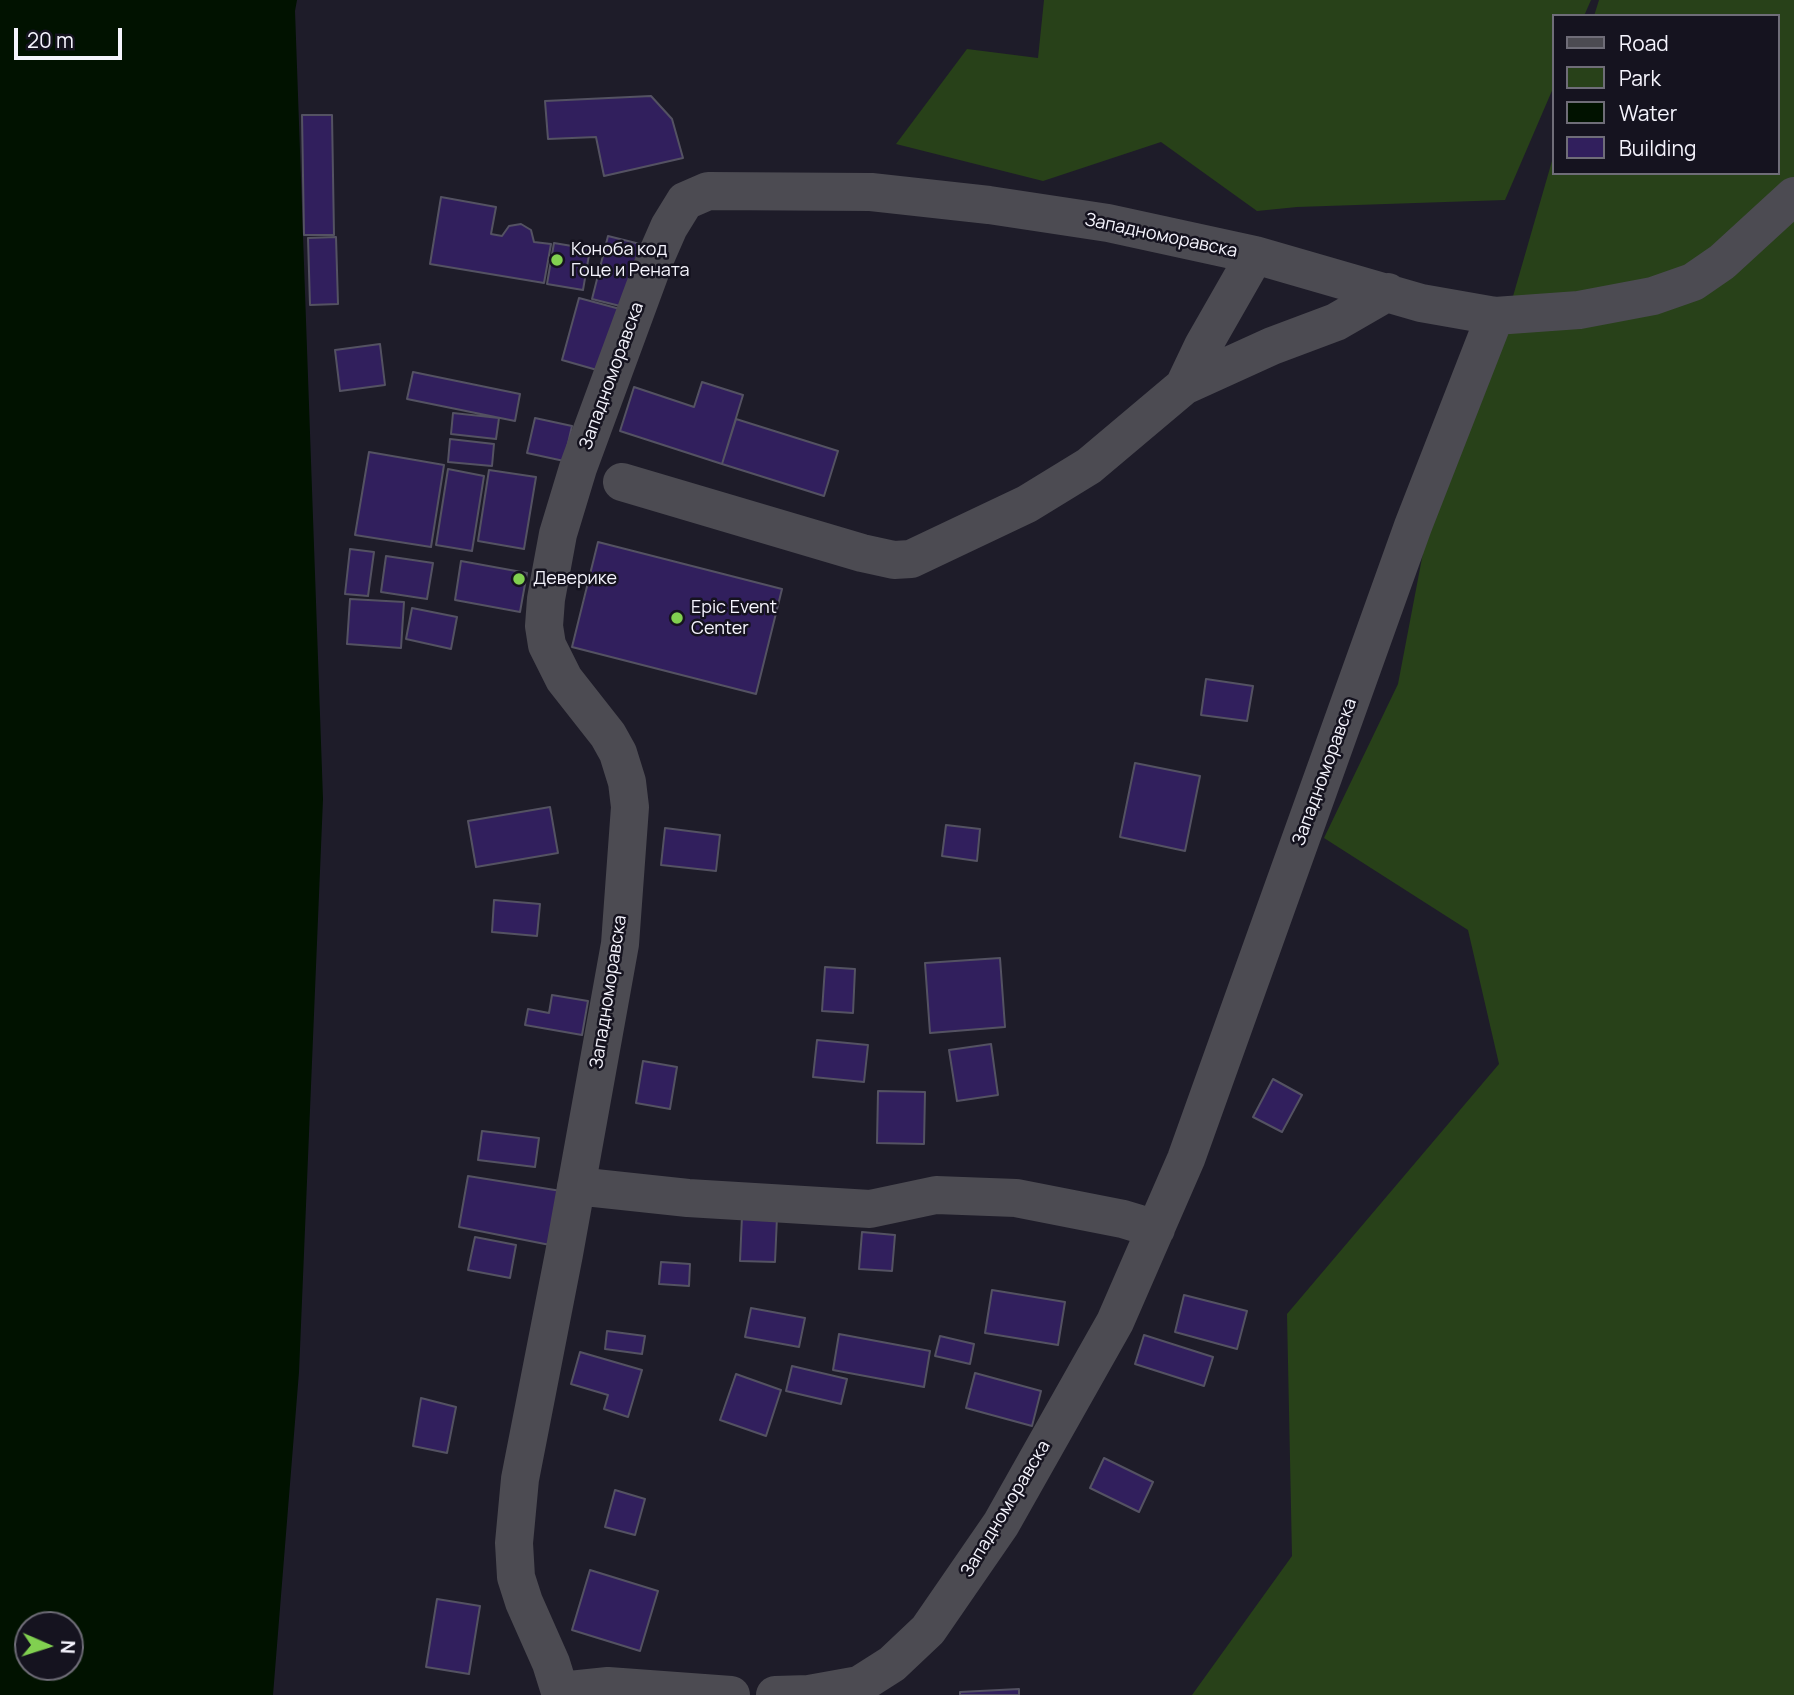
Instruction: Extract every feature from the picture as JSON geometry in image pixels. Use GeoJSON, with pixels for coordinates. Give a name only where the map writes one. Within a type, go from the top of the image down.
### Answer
{"type":"FeatureCollection","features":[{"type":"Feature","properties":{"kind":"street","name":"Западноморавска"},"geometry":{"type":"LineString","coordinates":[[731,1695],[608,1686],[560,1693],[551,1662],[524,1602],[516,1577],[514,1543],[520,1479],[620,944],[630,807],[627,782],[618,753],[608,735],[564,679],[547,645],[544,626],[546,599],[558,534],[578,468],[655,260],[669,227],[685,201],[708,191],[871,192],[989,205],[1108,223],[1255,255],[1421,303],[1494,316],[1580,310],[1653,296],[1693,282],[1722,262],[1794,196]]}},
{"type":"Feature","properties":{"kind":"street"},"geometry":{"type":"LineString","coordinates":[[1184,386],[1213,327],[1255,255]]}},
{"type":"Feature","properties":{"kind":"street"},"geometry":{"type":"LineString","coordinates":[[622,482],[862,553],[894,560],[911,559],[1016,510],[1048,492],[1089,466],[1184,386],[1272,346],[1336,322],[1388,292]]}},
{"type":"Feature","properties":{"kind":"street","name":"Западноморавска"},"geometry":{"type":"LineString","coordinates":[[775,1695],[809,1694],[859,1685],[892,1664],[928,1630],[1001,1524],[1115,1322],[1186,1159],[1413,526],[1494,316]]}},
{"type":"Feature","properties":{"kind":"street"},"geometry":{"type":"LineString","coordinates":[[576,1186],[688,1198],[870,1209],[936,1195],[1016,1198],[1123,1219],[1156,1229]]}},
{"type":"Feature","properties":{"kind":"green space"},"geometry":{"type":"Polygon","coordinates":[[[1044,0],[1591,0],[1585,14],[1552,14],[1552,91],[1505,200],[1297,207],[1257,211],[1161,142],[1043,181],[896,144],[967,49],[1038,58],[1044,0]]]}},
{"type":"Feature","properties":{"kind":"green space"},"geometry":{"type":"Polygon","coordinates":[[[1599,0],[1794,0],[1794,1695],[1192,1695],[1292,1556],[1287,1314],[1499,1064],[1468,930],[1324,838],[1398,684],[1426,537],[1486,390],[1552,161],[1552,175],[1780,175],[1780,14],[1595,14],[1599,0]]]}},
{"type":"Feature","properties":{"kind":"water"},"geometry":{"type":"Polygon","coordinates":[[[0,0],[297,0],[295,11],[323,799],[299,1372],[273,1695],[0,1695],[0,0]]]}},
{"type":"Feature","properties":{"kind":"building"},"geometry":{"type":"Polygon","coordinates":[[[651,96],[672,119],[683,158],[604,176],[596,137],[548,139],[545,101],[651,96]]]}},
{"type":"Feature","properties":{"kind":"building"},"geometry":{"type":"Polygon","coordinates":[[[302,115],[332,115],[334,235],[304,235],[302,115]]]}},
{"type":"Feature","properties":{"kind":"building"},"geometry":{"type":"Polygon","coordinates":[[[441,197],[496,207],[491,234],[502,236],[509,226],[521,224],[531,230],[534,242],[551,244],[544,283],[430,264],[441,197]]]}},
{"type":"Feature","properties":{"kind":"building"},"geometry":{"type":"Polygon","coordinates":[[[608,236],[644,245],[628,308],[592,299],[608,236]]]}},
{"type":"Feature","properties":{"kind":"building"},"geometry":{"type":"Polygon","coordinates":[[[336,237],[338,304],[310,305],[308,238],[336,237]]]}},
{"type":"Feature","properties":{"kind":"building"},"geometry":{"type":"Polygon","coordinates":[[[554,243],[590,249],[583,290],[547,284],[554,243]]]}},
{"type":"Feature","properties":{"kind":"building"},"geometry":{"type":"Polygon","coordinates":[[[579,298],[620,309],[604,372],[562,360],[579,298]]]}},
{"type":"Feature","properties":{"kind":"building"},"geometry":{"type":"Polygon","coordinates":[[[380,344],[385,385],[340,391],[335,350],[380,344]]]}},
{"type":"Feature","properties":{"kind":"building"},"geometry":{"type":"Polygon","coordinates":[[[413,372],[520,394],[515,421],[407,399],[413,372]]]}},
{"type":"Feature","properties":{"kind":"building"},"geometry":{"type":"Polygon","coordinates":[[[702,382],[743,395],[722,464],[620,431],[634,387],[694,407],[702,382]]]}},
{"type":"Feature","properties":{"kind":"building"},"geometry":{"type":"Polygon","coordinates":[[[453,413],[499,418],[496,439],[451,434],[453,413]]]}},
{"type":"Feature","properties":{"kind":"building"},"geometry":{"type":"Polygon","coordinates":[[[535,418],[572,426],[564,461],[527,453],[535,418]]]}},
{"type":"Feature","properties":{"kind":"building"},"geometry":{"type":"Polygon","coordinates":[[[736,419],[838,451],[824,496],[722,464],[736,419]]]}},
{"type":"Feature","properties":{"kind":"building"},"geometry":{"type":"Polygon","coordinates":[[[450,439],[494,444],[492,466],[448,462],[450,439]]]}},
{"type":"Feature","properties":{"kind":"building"},"geometry":{"type":"Polygon","coordinates":[[[369,452],[444,465],[431,547],[355,535],[369,452]]]}},
{"type":"Feature","properties":{"kind":"building"},"geometry":{"type":"Polygon","coordinates":[[[448,469],[484,476],[472,551],[436,545],[448,469]]]}},
{"type":"Feature","properties":{"kind":"building"},"geometry":{"type":"Polygon","coordinates":[[[489,470],[536,477],[524,549],[478,541],[489,470]]]}},
{"type":"Feature","properties":{"kind":"building","name":"Epic Event Center"},"geometry":{"type":"Polygon","coordinates":[[[598,542],[782,589],[756,694],[572,647],[598,542]]]}},
{"type":"Feature","properties":{"kind":"building"},"geometry":{"type":"Polygon","coordinates":[[[350,549],[374,552],[368,596],[345,594],[350,549]]]}},
{"type":"Feature","properties":{"kind":"building"},"geometry":{"type":"Polygon","coordinates":[[[386,556],[433,563],[427,599],[381,592],[386,556]]]}},
{"type":"Feature","properties":{"kind":"building"},"geometry":{"type":"Polygon","coordinates":[[[461,561],[527,573],[520,612],[455,600],[461,561]]]}},
{"type":"Feature","properties":{"kind":"building"},"geometry":{"type":"Polygon","coordinates":[[[350,599],[404,602],[401,648],[347,644],[350,599]]]}},
{"type":"Feature","properties":{"kind":"building"},"geometry":{"type":"Polygon","coordinates":[[[412,608],[457,617],[451,649],[406,639],[412,608]]]}},
{"type":"Feature","properties":{"kind":"building"},"geometry":{"type":"Polygon","coordinates":[[[1206,679],[1253,686],[1247,721],[1201,715],[1206,679]]]}},
{"type":"Feature","properties":{"kind":"building"},"geometry":{"type":"Polygon","coordinates":[[[1135,763],[1200,776],[1185,851],[1120,837],[1135,763]]]}},
{"type":"Feature","properties":{"kind":"building"},"geometry":{"type":"Polygon","coordinates":[[[550,807],[558,853],[476,867],[468,821],[550,807]]]}},
{"type":"Feature","properties":{"kind":"building"},"geometry":{"type":"Polygon","coordinates":[[[946,825],[980,829],[977,861],[942,856],[946,825]]]}},
{"type":"Feature","properties":{"kind":"building"},"geometry":{"type":"Polygon","coordinates":[[[665,828],[720,835],[716,871],[661,865],[665,828]]]}},
{"type":"Feature","properties":{"kind":"building"},"geometry":{"type":"Polygon","coordinates":[[[494,900],[540,904],[537,936],[492,932],[494,900]]]}},
{"type":"Feature","properties":{"kind":"building"},"geometry":{"type":"Polygon","coordinates":[[[1000,958],[1005,1027],[930,1033],[925,963],[1000,958]]]}},
{"type":"Feature","properties":{"kind":"building"},"geometry":{"type":"Polygon","coordinates":[[[825,967],[855,969],[853,1013],[822,1011],[825,967]]]}},
{"type":"Feature","properties":{"kind":"building"},"geometry":{"type":"Polygon","coordinates":[[[552,995],[588,1001],[582,1035],[525,1025],[528,1009],[549,1013],[552,995]]]}},
{"type":"Feature","properties":{"kind":"building"},"geometry":{"type":"Polygon","coordinates":[[[817,1040],[868,1045],[864,1082],[813,1077],[817,1040]]]}},
{"type":"Feature","properties":{"kind":"building"},"geometry":{"type":"Polygon","coordinates":[[[991,1044],[998,1095],[957,1101],[949,1050],[991,1044]]]}},
{"type":"Feature","properties":{"kind":"building"},"geometry":{"type":"Polygon","coordinates":[[[643,1061],[677,1067],[670,1109],[636,1103],[643,1061]]]}},
{"type":"Feature","properties":{"kind":"building"},"geometry":{"type":"Polygon","coordinates":[[[1273,1079],[1302,1095],[1282,1132],[1253,1117],[1273,1079]]]}},
{"type":"Feature","properties":{"kind":"building"},"geometry":{"type":"Polygon","coordinates":[[[878,1091],[925,1092],[924,1144],[877,1143],[878,1091]]]}},
{"type":"Feature","properties":{"kind":"building"},"geometry":{"type":"Polygon","coordinates":[[[482,1131],[539,1138],[535,1167],[478,1160],[482,1131]]]}},
{"type":"Feature","properties":{"kind":"building"},"geometry":{"type":"Polygon","coordinates":[[[468,1176],[561,1191],[550,1245],[459,1227],[468,1176]]]}},
{"type":"Feature","properties":{"kind":"building"},"geometry":{"type":"Polygon","coordinates":[[[742,1216],[777,1217],[775,1262],[740,1261],[742,1216]]]}},
{"type":"Feature","properties":{"kind":"building"},"geometry":{"type":"Polygon","coordinates":[[[862,1232],[895,1235],[892,1271],[859,1269],[862,1232]]]}},
{"type":"Feature","properties":{"kind":"building"},"geometry":{"type":"Polygon","coordinates":[[[475,1237],[516,1245],[510,1278],[468,1270],[475,1237]]]}},
{"type":"Feature","properties":{"kind":"building"},"geometry":{"type":"Polygon","coordinates":[[[661,1262],[690,1264],[689,1286],[659,1284],[661,1262]]]}},
{"type":"Feature","properties":{"kind":"building"},"geometry":{"type":"Polygon","coordinates":[[[992,1290],[1065,1302],[1058,1345],[985,1333],[992,1290]]]}},
{"type":"Feature","properties":{"kind":"building"},"geometry":{"type":"Polygon","coordinates":[[[1184,1295],[1247,1311],[1237,1349],[1175,1332],[1184,1295]]]}},
{"type":"Feature","properties":{"kind":"building"},"geometry":{"type":"Polygon","coordinates":[[[751,1308],[805,1318],[799,1347],[745,1337],[751,1308]]]}},
{"type":"Feature","properties":{"kind":"building"},"geometry":{"type":"Polygon","coordinates":[[[607,1331],[645,1336],[642,1354],[605,1349],[607,1331]]]}},
{"type":"Feature","properties":{"kind":"building"},"geometry":{"type":"Polygon","coordinates":[[[839,1334],[930,1351],[924,1387],[833,1370],[839,1334]]]}},
{"type":"Feature","properties":{"kind":"building"},"geometry":{"type":"Polygon","coordinates":[[[1144,1335],[1213,1357],[1204,1386],[1135,1364],[1144,1335]]]}},
{"type":"Feature","properties":{"kind":"building"},"geometry":{"type":"Polygon","coordinates":[[[940,1336],[974,1344],[970,1364],[935,1356],[940,1336]]]}},
{"type":"Feature","properties":{"kind":"building"},"geometry":{"type":"Polygon","coordinates":[[[580,1352],[642,1370],[628,1417],[604,1409],[608,1395],[571,1384],[580,1352]]]}},
{"type":"Feature","properties":{"kind":"building"},"geometry":{"type":"Polygon","coordinates":[[[792,1366],[847,1379],[841,1404],[786,1391],[792,1366]]]}},
{"type":"Feature","properties":{"kind":"building"},"geometry":{"type":"Polygon","coordinates":[[[975,1373],[1041,1391],[1032,1426],[966,1408],[975,1373]]]}},
{"type":"Feature","properties":{"kind":"building"},"geometry":{"type":"Polygon","coordinates":[[[736,1374],[781,1390],[766,1436],[720,1420],[736,1374]]]}},
{"type":"Feature","properties":{"kind":"building"},"geometry":{"type":"Polygon","coordinates":[[[421,1398],[456,1407],[447,1453],[413,1446],[421,1398]]]}},
{"type":"Feature","properties":{"kind":"building"},"geometry":{"type":"Polygon","coordinates":[[[1104,1458],[1153,1482],[1139,1512],[1090,1488],[1104,1458]]]}},
{"type":"Feature","properties":{"kind":"building"},"geometry":{"type":"Polygon","coordinates":[[[615,1490],[645,1499],[635,1535],[605,1527],[615,1490]]]}},
{"type":"Feature","properties":{"kind":"building"},"geometry":{"type":"Polygon","coordinates":[[[590,1570],[658,1591],[640,1651],[572,1630],[590,1570]]]}},
{"type":"Feature","properties":{"kind":"building"},"geometry":{"type":"Polygon","coordinates":[[[437,1599],[480,1606],[469,1674],[426,1667],[437,1599]]]}},
{"type":"Feature","properties":{"kind":"building"},"geometry":{"type":"Polygon","coordinates":[[[1019,1689],[1019,1695],[960,1695],[960,1692],[1019,1689]]]}},
{"type":"Feature","properties":{"kind":"place","name":"Коноба код Гоце и Рената"},"geometry":{"type":"Point","coordinates":[557,260]}},
{"type":"Feature","properties":{"kind":"place","name":"Деверике"},"geometry":{"type":"Point","coordinates":[519,579]}},
{"type":"Feature","properties":{"kind":"place","name":"Epic Event Center"},"geometry":{"type":"Point","coordinates":[677,618]}}]}
